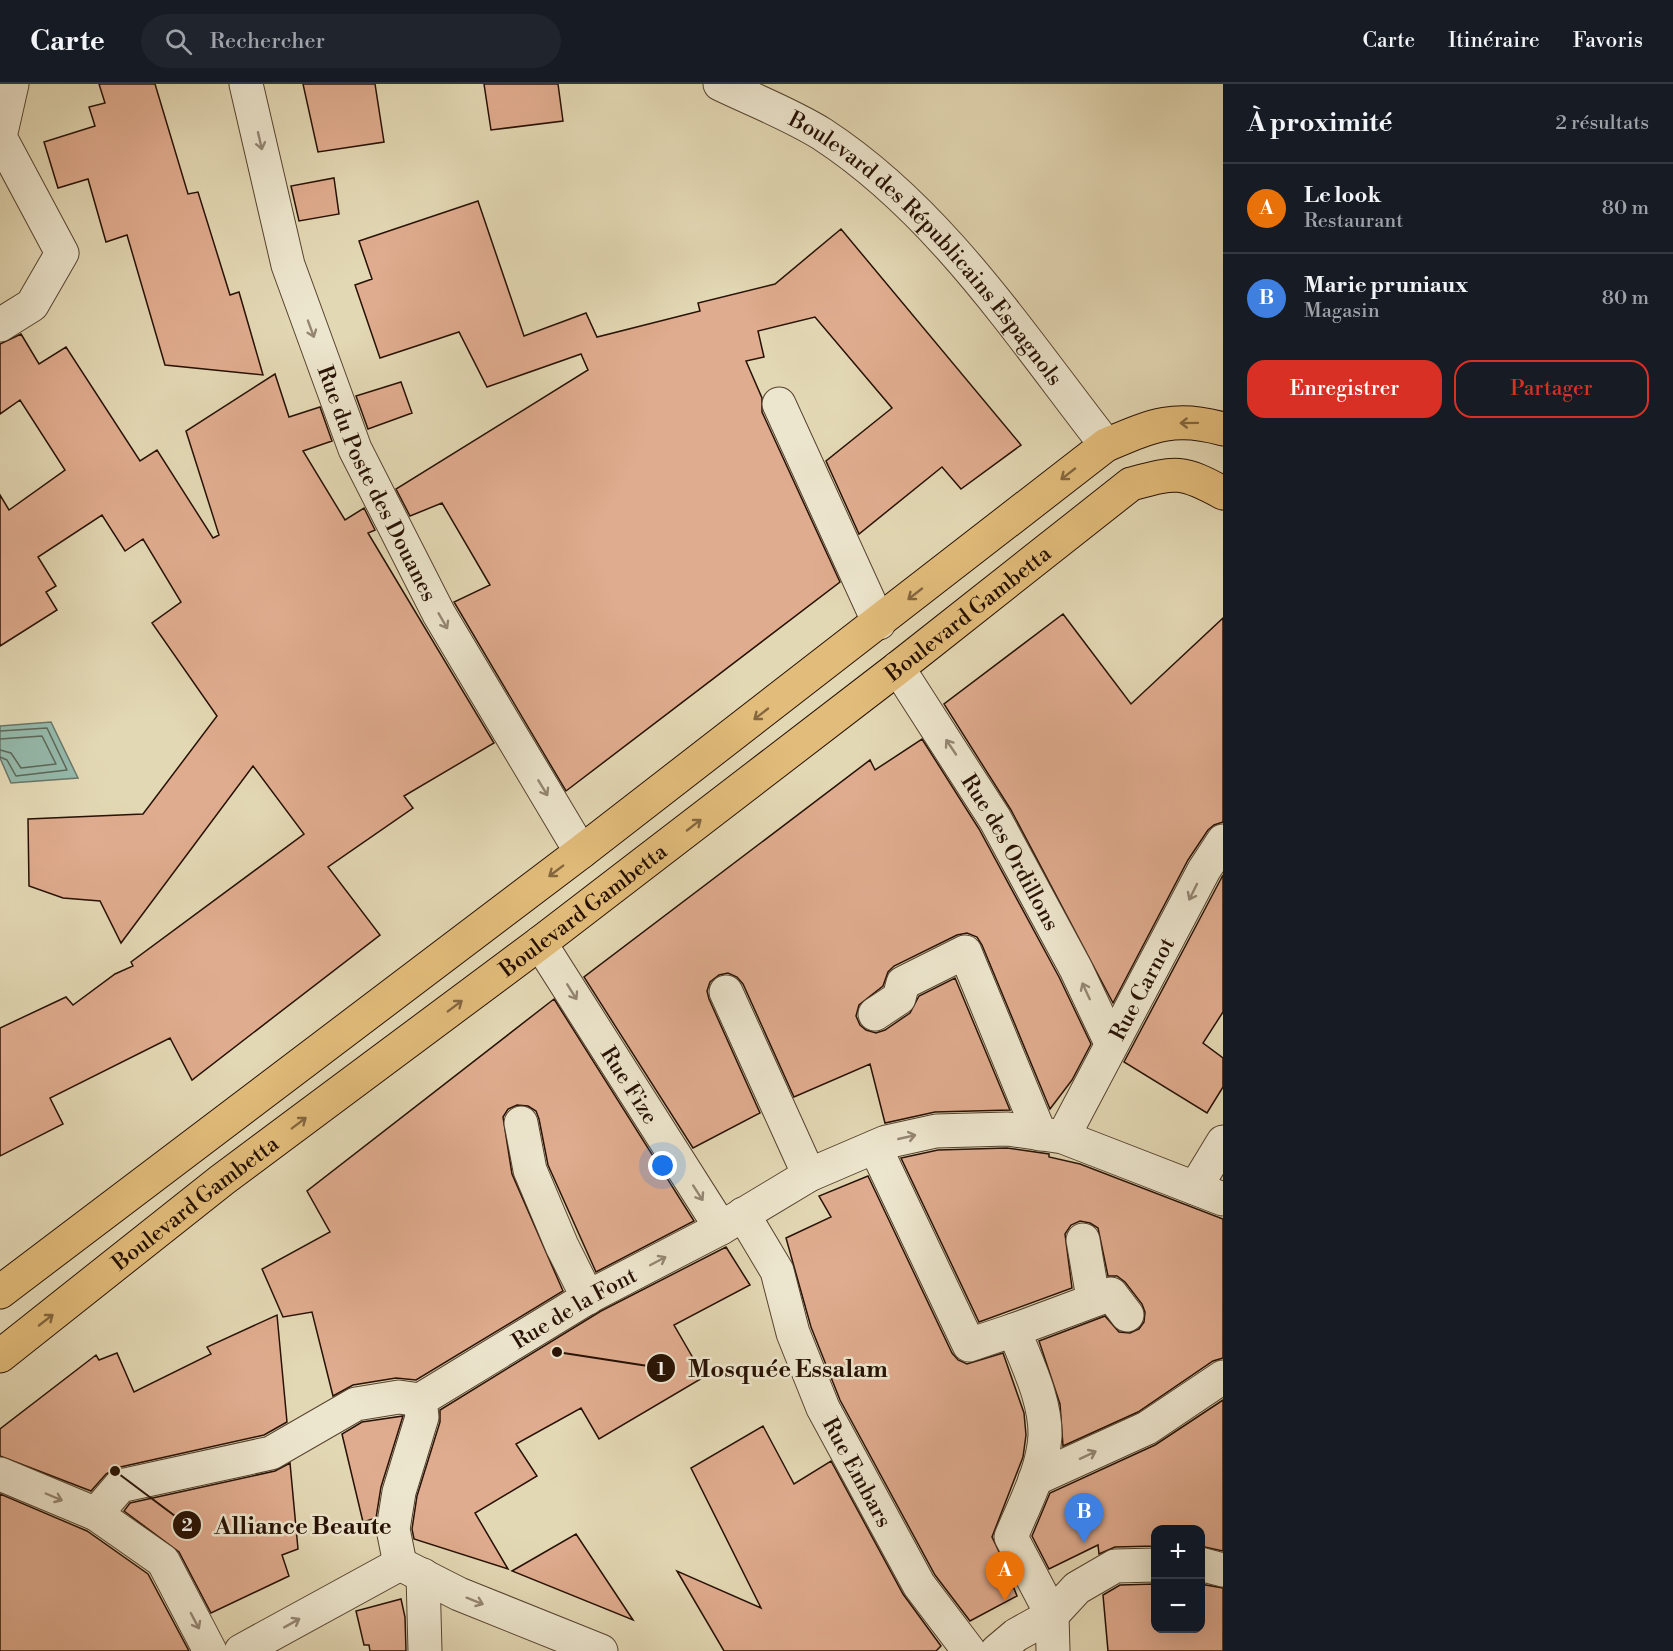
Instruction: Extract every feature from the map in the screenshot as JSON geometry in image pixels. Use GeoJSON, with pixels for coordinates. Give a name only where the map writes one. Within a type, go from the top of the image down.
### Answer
{"type":"FeatureCollection","features":[{"type":"Feature","properties":{"kind":"main road","name":"Boulevard Gambetta"},"geometry":{"type":"LineString","coordinates":[[0,1292],[581,852],[1106,445],[1155,424],[1196,422],[1223,429]]}},
{"type":"Feature","properties":{"kind":"main road"},"geometry":{"type":"LineString","coordinates":[[1106,445],[1131,484]]}},
{"type":"Feature","properties":{"kind":"main road","name":"Boulevard Gambetta"},"geometry":{"type":"LineString","coordinates":[[0,1356],[222,1180],[540,943],[898,668],[1131,484],[1170,473],[1192,476],[1223,493]]}},
{"type":"Feature","properties":{"kind":"street"},"geometry":{"type":"LineString","coordinates":[[0,325],[32,305],[62,253],[0,137],[12,84]]}},
{"type":"Feature","properties":{"kind":"street","name":"Rue du Poste des Douanes"},"geometry":{"type":"LineString","coordinates":[[246,84],[288,265],[355,449],[439,614],[581,852]]}},
{"type":"Feature","properties":{"kind":"street","name":"Boulevard des Républicains Espagnols"},"geometry":{"type":"LineString","coordinates":[[720,84],[821,134],[885,181],[953,249],[1106,445]]}},
{"type":"Feature","properties":{"kind":"street"},"geometry":{"type":"LineString","coordinates":[[779,404],[879,623]]}},
{"type":"Feature","properties":{"kind":"street","name":"Rue des Ordillons"},"geometry":{"type":"LineString","coordinates":[[898,668],[995,819],[1076,969],[1112,1043]]}},
{"type":"Feature","properties":{"kind":"street","name":"Rue Carnot"},"geometry":{"type":"LineString","coordinates":[[1052,1135],[1112,1043],[1204,870],[1223,841]]}},
{"type":"Feature","properties":{"kind":"street","name":"Rue Fize"},"geometry":{"type":"LineString","coordinates":[[540,943],[732,1221]]}},
{"type":"Feature","properties":{"kind":"street"},"geometry":{"type":"LineString","coordinates":[[875,1014],[899,998],[903,983],[965,952],[1052,1135]]}},
{"type":"Feature","properties":{"kind":"street"},"geometry":{"type":"LineString","coordinates":[[726,992],[808,1175]]}},
{"type":"Feature","properties":{"kind":"street"},"geometry":{"type":"LineString","coordinates":[[521,1123],[530,1170],[558,1237],[588,1298]]}},
{"type":"Feature","properties":{"kind":"street","name":"Rue de la Font"},"geometry":{"type":"LineString","coordinates":[[420,1400],[588,1298],[732,1221],[808,1175],[874,1147],[936,1131],[1008,1129],[1052,1135],[1209,1193]]}},
{"type":"Feature","properties":{"kind":"street"},"geometry":{"type":"LineString","coordinates":[[1209,1193],[1223,1142]]}},
{"type":"Feature","properties":{"kind":"street"},"geometry":{"type":"LineString","coordinates":[[874,1147],[969,1345],[1014,1330],[1093,1298],[1111,1294],[1126,1315]]}},
{"type":"Feature","properties":{"kind":"street","name":"Rue Embars"},"geometry":{"type":"LineString","coordinates":[[732,1221],[777,1271],[794,1333],[823,1408],[919,1585],[969,1651]]}},
{"type":"Feature","properties":{"kind":"street"},"geometry":{"type":"LineString","coordinates":[[1083,1240],[1093,1298]]}},
{"type":"Feature","properties":{"kind":"street"},"geometry":{"type":"LineString","coordinates":[[1014,1330],[1038,1394],[1045,1435],[1035,1479],[1011,1537],[1052,1615],[1053,1651]]}},
{"type":"Feature","properties":{"kind":"street"},"geometry":{"type":"LineString","coordinates":[[1035,1479],[1147,1428],[1223,1377]]}},
{"type":"Feature","properties":{"kind":"street"},"geometry":{"type":"LineString","coordinates":[[96,1514],[120,1486],[271,1453],[356,1404],[399,1397],[420,1400],[422,1417],[399,1492],[393,1529],[412,1569],[425,1651]]}},
{"type":"Feature","properties":{"kind":"street"},"geometry":{"type":"LineString","coordinates":[[0,1474],[96,1514],[163,1562],[210,1651]]}},
{"type":"Feature","properties":{"kind":"street"},"geometry":{"type":"LineString","coordinates":[[997,1651],[1016,1635],[1052,1615],[1077,1588],[1115,1566],[1151,1565]]}},
{"type":"Feature","properties":{"kind":"street"},"geometry":{"type":"LineString","coordinates":[[1205,1565],[1223,1570]]}},
{"type":"Feature","properties":{"kind":"street"},"geometry":{"type":"LineString","coordinates":[[241,1651],[412,1569]]}},
{"type":"Feature","properties":{"kind":"street"},"geometry":{"type":"LineString","coordinates":[[412,1569],[459,1594],[601,1651]]}},
{"type":"Feature","properties":{"kind":"water"},"geometry":{"type":"Polygon","coordinates":[[[51,722],[78,778],[11,783],[0,758],[0,726],[51,722]]]}},
{"type":"Feature","properties":{"kind":"building"},"geometry":{"type":"Polygon","coordinates":[[[99,84],[155,84],[188,194],[198,192],[230,295],[239,292],[263,375],[165,365],[127,235],[106,242],[88,179],[58,188],[44,142],[95,126],[89,107],[105,103],[99,84]]]}},
{"type":"Feature","properties":{"kind":"building"},"geometry":{"type":"Polygon","coordinates":[[[303,84],[375,84],[384,142],[318,152],[303,84]]]}},
{"type":"Feature","properties":{"kind":"building"},"geometry":{"type":"Polygon","coordinates":[[[484,84],[558,84],[563,121],[491,130],[484,84]]]}},
{"type":"Feature","properties":{"kind":"building"},"geometry":{"type":"Polygon","coordinates":[[[334,178],[339,214],[299,221],[291,186],[334,178]]]}},
{"type":"Feature","properties":{"kind":"building"},"geometry":{"type":"Polygon","coordinates":[[[478,201],[524,336],[586,313],[597,337],[700,311],[698,303],[775,284],[841,229],[1021,445],[961,489],[942,467],[859,534],[826,461],[892,408],[815,317],[758,331],[764,357],[746,361],[762,398],[762,412],[840,582],[566,791],[454,602],[490,585],[442,503],[410,516],[396,489],[588,370],[581,354],[487,387],[459,332],[380,358],[355,285],[372,279],[359,241],[478,201]]]}},
{"type":"Feature","properties":{"kind":"building"},"geometry":{"type":"Polygon","coordinates":[[[21,334],[39,364],[66,347],[140,461],[157,450],[213,538],[219,535],[186,431],[275,374],[289,417],[320,407],[332,441],[303,451],[345,520],[364,508],[375,530],[368,533],[494,743],[404,796],[413,808],[328,867],[380,935],[192,1080],[170,1038],[50,1098],[63,1124],[0,1156],[0,1028],[66,997],[73,1005],[115,974],[133,966],[131,962],[304,834],[253,766],[121,943],[100,901],[63,898],[29,886],[28,819],[143,814],[217,716],[152,623],[181,602],[143,539],[125,551],[102,515],[38,557],[56,586],[46,592],[57,610],[0,646],[0,495],[9,510],[65,470],[20,400],[0,414],[0,344],[21,334]]]}},
{"type":"Feature","properties":{"kind":"building"},"geometry":{"type":"Polygon","coordinates":[[[401,382],[412,413],[368,429],[356,396],[401,382]]]}},
{"type":"Feature","properties":{"kind":"building"},"geometry":{"type":"Polygon","coordinates":[[[1063,614],[1131,704],[1223,618],[1223,822],[1208,830],[1188,860],[1113,1003],[1011,810],[944,704],[1063,614]]]}},
{"type":"Feature","properties":{"kind":"building"},"geometry":{"type":"Polygon","coordinates":[[[922,739],[979,829],[1059,977],[1091,1044],[1072,1080],[1050,1109],[982,945],[977,937],[967,933],[957,935],[894,966],[888,972],[883,986],[859,1005],[856,1016],[860,1025],[866,1030],[876,1033],[885,1030],[910,1013],[919,996],[955,978],[1010,1110],[935,1112],[885,1123],[870,1064],[794,1097],[743,984],[737,977],[728,973],[719,975],[710,982],[707,991],[760,1113],[693,1148],[584,977],[870,760],[875,770],[922,739]]]}},
{"type":"Feature","properties":{"kind":"building"},"geometry":{"type":"Polygon","coordinates":[[[1223,875],[1223,1012],[1203,1043],[1223,1058],[1223,1087],[1207,1113],[1124,1062],[1223,875]]]}},
{"type":"Feature","properties":{"kind":"building"},"geometry":{"type":"Polygon","coordinates":[[[554,999],[694,1221],[596,1272],[548,1165],[536,1111],[528,1106],[517,1105],[508,1109],[503,1117],[512,1174],[563,1291],[416,1380],[396,1378],[353,1385],[333,1396],[312,1312],[283,1317],[262,1269],[330,1232],[307,1191],[554,999]]]}},
{"type":"Feature","properties":{"kind":"building"},"geometry":{"type":"Polygon","coordinates":[[[1007,1148],[1049,1154],[1049,1157],[1080,1164],[1223,1219],[1223,1358],[1213,1361],[1138,1412],[1063,1446],[1060,1404],[1039,1341],[1105,1316],[1119,1332],[1130,1333],[1139,1329],[1144,1322],[1145,1312],[1142,1304],[1125,1282],[1117,1276],[1108,1276],[1098,1228],[1080,1221],[1071,1225],[1065,1234],[1072,1288],[979,1322],[901,1158],[938,1150],[1007,1148]]]}},
{"type":"Feature","properties":{"kind":"building"},"geometry":{"type":"Polygon","coordinates":[[[868,1176],[952,1353],[958,1360],[967,1364],[1003,1353],[1024,1413],[1026,1435],[1023,1457],[992,1537],[1015,1585],[1013,1586],[1017,1596],[970,1621],[935,1575],[840,1400],[811,1327],[786,1238],[831,1217],[819,1196],[868,1176]]]}},
{"type":"Feature","properties":{"kind":"building"},"geometry":{"type":"Polygon","coordinates":[[[726,1247],[750,1285],[674,1325],[704,1377],[599,1439],[581,1408],[516,1444],[537,1476],[475,1513],[508,1569],[414,1539],[412,1529],[417,1496],[440,1422],[440,1410],[601,1311],[726,1247]]]}},
{"type":"Feature","properties":{"kind":"building"},"geometry":{"type":"Polygon","coordinates":[[[277,1315],[287,1422],[264,1435],[116,1468],[106,1474],[91,1491],[0,1456],[0,1429],[96,1355],[99,1360],[117,1353],[134,1392],[211,1354],[207,1347],[277,1315]]]}},
{"type":"Feature","properties":{"kind":"building"},"geometry":{"type":"Polygon","coordinates":[[[1223,1400],[1223,1551],[1205,1547],[1205,1525],[1151,1525],[1151,1546],[1115,1547],[1099,1554],[1098,1545],[1049,1569],[1032,1536],[1050,1493],[1155,1445],[1223,1400]]]}},
{"type":"Feature","properties":{"kind":"building"},"geometry":{"type":"Polygon","coordinates":[[[403,1416],[381,1487],[376,1518],[363,1522],[342,1434],[362,1422],[403,1416]]]}},
{"type":"Feature","properties":{"kind":"building"},"geometry":{"type":"Polygon","coordinates":[[[763,1426],[794,1484],[831,1461],[903,1594],[941,1646],[936,1651],[724,1651],[677,1571],[761,1608],[691,1468],[763,1426]]]}},
{"type":"Feature","properties":{"kind":"building"},"geometry":{"type":"Polygon","coordinates":[[[290,1463],[298,1549],[282,1555],[289,1576],[211,1613],[179,1552],[124,1511],[130,1503],[275,1471],[290,1463]]]}},
{"type":"Feature","properties":{"kind":"building"},"geometry":{"type":"Polygon","coordinates":[[[0,1494],[87,1531],[148,1574],[189,1651],[0,1651],[0,1494]]]}},
{"type":"Feature","properties":{"kind":"building"},"geometry":{"type":"Polygon","coordinates":[[[576,1534],[633,1620],[512,1571],[576,1534]]]}},
{"type":"Feature","properties":{"kind":"building"},"geometry":{"type":"Polygon","coordinates":[[[1151,1584],[1151,1633],[1205,1633],[1205,1585],[1223,1588],[1223,1651],[1108,1651],[1103,1595],[1120,1585],[1151,1584]]]}},
{"type":"Feature","properties":{"kind":"building"},"geometry":{"type":"Polygon","coordinates":[[[401,1599],[405,1617],[406,1651],[370,1651],[369,1645],[364,1645],[356,1611],[401,1599]]]}},
{"type":"Feature","properties":{"kind":"place","name":"Mosquée Essalam"},"geometry":{"type":"Point","coordinates":[557,1352]}},
{"type":"Feature","properties":{"kind":"place","name":"Alliance Beaute"},"geometry":{"type":"Point","coordinates":[115,1471]}},
{"type":"Feature","properties":{"kind":"place","name":"Marie pruniaux"},"geometry":{"type":"Point","coordinates":[1084,1543]}},
{"type":"Feature","properties":{"kind":"place","name":"Le look"},"geometry":{"type":"Point","coordinates":[1005,1601]}}]}
